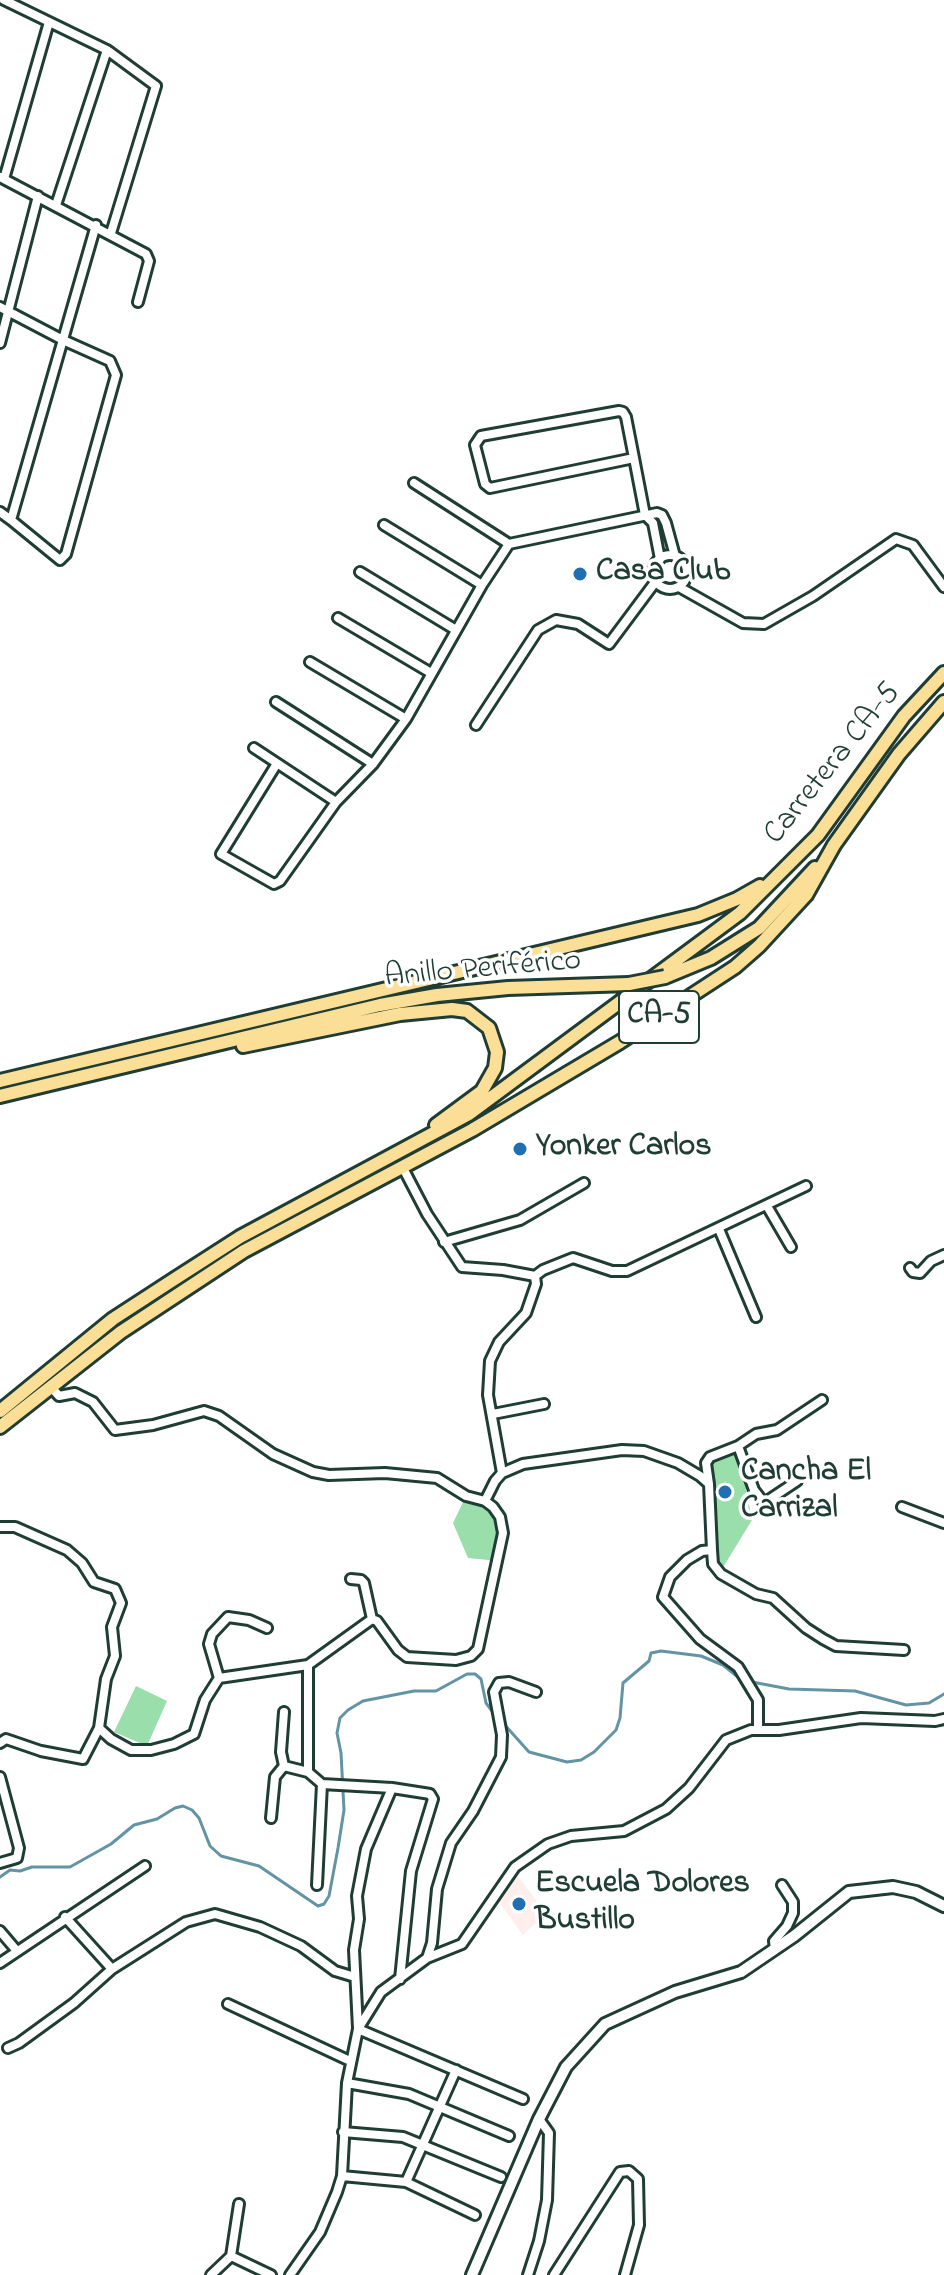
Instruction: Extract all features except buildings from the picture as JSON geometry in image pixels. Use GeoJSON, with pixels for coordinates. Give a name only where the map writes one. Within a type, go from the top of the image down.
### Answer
{"type":"FeatureCollection","features":[{"type":"Feature","properties":{"kind":"highway","name":"Carretera CA-5"},"geometry":{"type":"LineString","coordinates":[[331,1189],[469,1114],[740,913],[818,835],[904,716],[944,673]]}},
{"type":"Feature","properties":{"kind":"highway","name":"Carretera CA-5"},"geometry":{"type":"LineString","coordinates":[[51,1387],[121,1332],[244,1251],[472,1130],[620,1042],[735,967],[806,895],[834,845],[899,754],[944,702]]}},
{"type":"Feature","properties":{"kind":"highway","name":"Anillo Periférico"},"geometry":{"type":"LineString","coordinates":[[0,1096],[380,1005],[437,995],[508,988],[629,984],[665,977],[711,958],[759,928],[812,873],[834,845]]}},
{"type":"Feature","properties":{"kind":"highway","name":"Anillo Periférico"},"geometry":{"type":"LineString","coordinates":[[0,1081],[698,915],[737,899],[773,878]]}},
{"type":"Feature","properties":{"kind":"highway"},"geometry":{"type":"LineString","coordinates":[[136,1063],[220,1050],[400,1014],[452,1009],[467,1011],[479,1018],[489,1028],[497,1052],[495,1068],[482,1091],[440,1122],[331,1189]]}},
{"type":"Feature","properties":{"kind":"highway","name":"CA-5"},"geometry":{"type":"LineString","coordinates":[[0,1411],[113,1319],[240,1237],[331,1189]]}},
{"type":"Feature","properties":{"kind":"highway","name":"CA-5"},"geometry":{"type":"LineString","coordinates":[[0,1427],[51,1387]]}},
{"type":"Feature","properties":{"kind":"street"},"geometry":{"type":"LineString","coordinates":[[4,0],[107,50],[155,84],[157,89],[111,233]]}},
{"type":"Feature","properties":{"kind":"street"},"geometry":{"type":"LineString","coordinates":[[49,22],[2,178],[146,254],[149,261],[138,302]]}},
{"type":"Feature","properties":{"kind":"street"},"geometry":{"type":"LineString","coordinates":[[56,205],[107,50]]}},
{"type":"Feature","properties":{"kind":"street"},"geometry":{"type":"LineString","coordinates":[[0,343],[4,309],[38,196]]}},
{"type":"Feature","properties":{"kind":"street"},"geometry":{"type":"LineString","coordinates":[[11,520],[96,225]]}},
{"type":"Feature","properties":{"kind":"street"},"geometry":{"type":"LineString","coordinates":[[0,512],[60,560],[66,554],[116,375],[110,361],[4,309]]}},
{"type":"Feature","properties":{"kind":"street"},"geometry":{"type":"LineString","coordinates":[[634,458],[490,488],[485,484],[475,445],[481,436],[619,411],[626,417],[634,458],[645,515],[653,523],[660,559],[654,568],[656,581],[666,589],[684,583],[687,570],[681,559],[675,556],[660,559]]}},
{"type":"Feature","properties":{"kind":"street"},"geometry":{"type":"LineString","coordinates":[[414,483],[509,544]]}},
{"type":"Feature","properties":{"kind":"street"},"geometry":{"type":"LineString","coordinates":[[276,765],[221,854],[274,884],[280,881],[336,802],[373,764],[406,719],[482,585],[509,544],[645,515],[662,515],[675,556]]}},
{"type":"Feature","properties":{"kind":"street"},"geometry":{"type":"LineString","coordinates":[[384,525],[482,585]]}},
{"type":"Feature","properties":{"kind":"street"},"geometry":{"type":"LineString","coordinates":[[679,587],[743,623],[764,624],[813,596],[896,539],[913,545],[944,587]]}},
{"type":"Feature","properties":{"kind":"street"},"geometry":{"type":"LineString","coordinates":[[360,572],[456,630]]}},
{"type":"Feature","properties":{"kind":"street"},"geometry":{"type":"LineString","coordinates":[[476,725],[538,630],[556,620],[578,624],[609,644],[656,581]]}},
{"type":"Feature","properties":{"kind":"street"},"geometry":{"type":"LineString","coordinates":[[338,618],[431,673]]}},
{"type":"Feature","properties":{"kind":"street"},"geometry":{"type":"LineString","coordinates":[[310,662],[406,719]]}},
{"type":"Feature","properties":{"kind":"street"},"geometry":{"type":"LineString","coordinates":[[276,702],[373,764]]}},
{"type":"Feature","properties":{"kind":"street"},"geometry":{"type":"LineString","coordinates":[[254,748],[336,802]]}},
{"type":"Feature","properties":{"kind":"street"},"geometry":{"type":"LineString","coordinates":[[403,1168],[444,1242],[462,1267],[535,1276],[573,1258],[612,1271],[627,1271],[806,1186]]}},
{"type":"Feature","properties":{"kind":"street"},"geometry":{"type":"LineString","coordinates":[[444,1242],[520,1220],[584,1183]]}},
{"type":"Feature","properties":{"kind":"street"},"geometry":{"type":"LineString","coordinates":[[767,1206],[791,1247]]}},
{"type":"Feature","properties":{"kind":"street"},"geometry":{"type":"LineString","coordinates":[[719,1229],[756,1317]]}},
{"type":"Feature","properties":{"kind":"street"},"geometry":{"type":"LineString","coordinates":[[910,1268],[920,1273],[931,1261],[944,1255]]}},
{"type":"Feature","properties":{"kind":"street"},"geometry":{"type":"LineString","coordinates":[[502,1473],[488,1395],[490,1361],[499,1342],[526,1313],[536,1284],[535,1276]]}},
{"type":"Feature","properties":{"kind":"street"},"geometry":{"type":"LineString","coordinates":[[51,1387],[59,1396],[75,1393],[87,1398],[115,1430],[153,1425],[204,1411],[219,1416],[273,1454],[313,1472],[437,1478],[466,1496],[485,1501],[500,1517],[503,1542],[478,1649],[471,1656],[456,1660],[407,1657],[372,1619]]}},
{"type":"Feature","properties":{"kind":"street"},"geometry":{"type":"LineString","coordinates":[[822,1400],[777,1430],[756,1434],[738,1446],[710,1457],[706,1463],[713,1564],[721,1574],[756,1594],[773,1598],[806,1628],[836,1646],[904,1650]]}},
{"type":"Feature","properties":{"kind":"street"},"geometry":{"type":"LineString","coordinates":[[493,1414],[544,1404]]}},
{"type":"Feature","properties":{"kind":"street"},"geometry":{"type":"LineString","coordinates":[[738,1446],[754,1490],[764,1503],[797,1481]]}},
{"type":"Feature","properties":{"kind":"street"},"geometry":{"type":"LineString","coordinates":[[485,1501],[502,1473],[523,1464],[637,1449],[693,1470],[709,1484]]}},
{"type":"Feature","properties":{"kind":"street"},"geometry":{"type":"LineString","coordinates":[[902,1507],[944,1523]]}},
{"type":"Feature","properties":{"kind":"street"},"geometry":{"type":"LineString","coordinates":[[0,1527],[15,1527],[67,1550],[82,1563],[94,1582],[111,1586],[121,1603],[112,1627],[115,1656],[106,1679],[99,1728],[83,1759],[41,1751],[6,1739],[0,1743]]}},
{"type":"Feature","properties":{"kind":"street"},"geometry":{"type":"LineString","coordinates":[[712,1550],[702,1551],[687,1560],[670,1577],[663,1597],[700,1639],[738,1667],[758,1700],[758,1730]]}},
{"type":"Feature","properties":{"kind":"street"},"geometry":{"type":"LineString","coordinates":[[351,1579],[364,1583],[372,1619]]}},
{"type":"Feature","properties":{"kind":"street"},"geometry":{"type":"LineString","coordinates":[[99,1728],[131,1750],[151,1750],[194,1734],[205,1700],[219,1678],[209,1644],[212,1634],[228,1617],[249,1620],[267,1628]]}},
{"type":"Feature","properties":{"kind":"street"},"geometry":{"type":"LineString","coordinates":[[219,1678],[308,1665],[372,1619]]}},
{"type":"Feature","properties":{"kind":"street"},"geometry":{"type":"LineString","coordinates":[[308,1665],[308,1772]]}},
{"type":"Feature","properties":{"kind":"street"},"geometry":{"type":"LineString","coordinates":[[427,1958],[432,1943],[437,1889],[451,1843],[473,1811],[501,1757],[502,1735],[494,1692],[499,1683],[509,1682],[536,1692]]}},
{"type":"Feature","properties":{"kind":"street"},"geometry":{"type":"LineString","coordinates":[[284,1712],[281,1752],[284,1766]]}},
{"type":"Feature","properties":{"kind":"street"},"geometry":{"type":"LineString","coordinates":[[358,2029],[381,1992],[427,1958],[462,1944],[515,1867],[548,1844],[571,1836],[624,1831],[666,1809],[689,1788],[726,1740],[751,1730],[779,1730],[861,1718],[944,1719]]}},
{"type":"Feature","properties":{"kind":"street"},"geometry":{"type":"LineString","coordinates":[[284,1766],[308,1772],[322,1784],[392,1788],[430,1794],[433,1799],[411,1871],[400,1979]]}},
{"type":"Feature","properties":{"kind":"street"},"geometry":{"type":"LineString","coordinates":[[271,1818],[275,1777],[284,1766]]}},
{"type":"Feature","properties":{"kind":"street"},"geometry":{"type":"LineString","coordinates":[[0,1777],[19,1848],[17,1858],[0,1863]]}},
{"type":"Feature","properties":{"kind":"street"},"geometry":{"type":"LineString","coordinates":[[317,1885],[322,1784]]}},
{"type":"Feature","properties":{"kind":"street"},"geometry":{"type":"LineString","coordinates":[[290,2275],[320,2232],[342,2176],[347,2083],[358,2029],[354,1950],[359,1919],[357,1896],[366,1849],[392,1788]]}},
{"type":"Feature","properties":{"kind":"street"},"geometry":{"type":"LineString","coordinates":[[0,1963],[145,1866]]}},
{"type":"Feature","properties":{"kind":"street"},"geometry":{"type":"LineString","coordinates":[[775,1949],[774,1941],[793,1913],[793,1902],[782,1885]]}},
{"type":"Feature","properties":{"kind":"street"},"geometry":{"type":"LineString","coordinates":[[472,2275],[539,2119],[566,2067],[605,2024],[675,1992],[741,1972],[849,1892],[893,1887],[916,1892],[944,1906]]}},
{"type":"Feature","properties":{"kind":"street"},"geometry":{"type":"LineString","coordinates":[[8,2048],[74,2003],[112,1969],[186,1922],[215,1914],[260,1927],[301,1946],[335,1971],[355,1977]]}},
{"type":"Feature","properties":{"kind":"street"},"geometry":{"type":"LineString","coordinates":[[65,1917],[112,1969]]}},
{"type":"Feature","properties":{"kind":"street"},"geometry":{"type":"LineString","coordinates":[[0,1931],[17,1951]]}},
{"type":"Feature","properties":{"kind":"street"},"geometry":{"type":"LineString","coordinates":[[228,2004],[350,2061]]}},
{"type":"Feature","properties":{"kind":"street"},"geometry":{"type":"LineString","coordinates":[[358,2029],[523,2099]]}},
{"type":"Feature","properties":{"kind":"street"},"geometry":{"type":"LineString","coordinates":[[406,2182],[456,2070]]}},
{"type":"Feature","properties":{"kind":"street"},"geometry":{"type":"LineString","coordinates":[[347,2083],[409,2094],[509,2136]]}},
{"type":"Feature","properties":{"kind":"street"},"geometry":{"type":"LineString","coordinates":[[528,2275],[547,2200],[549,2133],[539,2119]]}},
{"type":"Feature","properties":{"kind":"street"},"geometry":{"type":"LineString","coordinates":[[343,2132],[403,2137],[501,2177]]}},
{"type":"Feature","properties":{"kind":"street"},"geometry":{"type":"LineString","coordinates":[[554,2275],[620,2172],[629,2171],[638,2179],[639,2225],[625,2275]]}},
{"type":"Feature","properties":{"kind":"street"},"geometry":{"type":"LineString","coordinates":[[342,2176],[406,2182],[475,2215]]}},
{"type":"Feature","properties":{"kind":"street"},"geometry":{"type":"LineString","coordinates":[[211,2275],[231,2256],[239,2204]]}},
{"type":"Feature","properties":{"kind":"street"},"geometry":{"type":"LineString","coordinates":[[231,2256],[271,2275]]}},
{"type":"Feature","properties":{"kind":"shaded area","name":"Escuela Dolores Bustillo"},"geometry":{"type":"Polygon","coordinates":[[[516,1874],[546,1913],[523,1935],[494,1895],[516,1874]]]}},
{"type":"Feature","properties":{"kind":"green space"},"geometry":{"type":"Polygon","coordinates":[[[739,1452],[752,1520],[722,1569],[714,1550],[706,1466],[739,1452]]]}},
{"type":"Feature","properties":{"kind":"green space"},"geometry":{"type":"Polygon","coordinates":[[[466,1496],[474,1497],[500,1517],[498,1561],[468,1558],[453,1523],[466,1496]]]}},
{"type":"Feature","properties":{"kind":"green space"},"geometry":{"type":"Polygon","coordinates":[[[136,1686],[167,1701],[147,1746],[114,1732],[136,1686]]]}},
{"type":"Feature","properties":{"kind":"waterway"},"geometry":{"type":"LineString","coordinates":[[503,1723],[529,1752],[567,1762],[581,1760],[616,1730],[623,1683],[649,1661],[651,1653],[661,1651],[701,1656],[723,1665],[739,1678]]}},
{"type":"Feature","properties":{"kind":"waterway"},"geometry":{"type":"LineString","coordinates":[[0,1877],[10,1870],[70,1867],[111,1844],[134,1825],[157,1819],[183,1806],[199,1818],[210,1846],[221,1856],[259,1866],[318,1906],[324,1904],[329,1896],[344,1810],[337,1733],[340,1718],[363,1701],[414,1691],[436,1691],[467,1674],[475,1674],[481,1679],[486,1703],[495,1715]]}},
{"type":"Feature","properties":{"kind":"waterway"},"geometry":{"type":"LineString","coordinates":[[752,1682],[789,1689],[855,1691],[906,1705],[929,1703],[944,1694]]}},
{"type":"Feature","properties":{"kind":"place","name":"Casa Club"},"geometry":{"type":"Point","coordinates":[580,574]}},
{"type":"Feature","properties":{"kind":"place","name":"Yonker Carlos"},"geometry":{"type":"Point","coordinates":[520,1149]}},
{"type":"Feature","properties":{"kind":"place","name":"Cancha El Carrizal"},"geometry":{"type":"Point","coordinates":[725,1492]}},
{"type":"Feature","properties":{"kind":"place","name":"Escuela Dolores Bustillo"},"geometry":{"type":"Point","coordinates":[519,1904]}}]}
